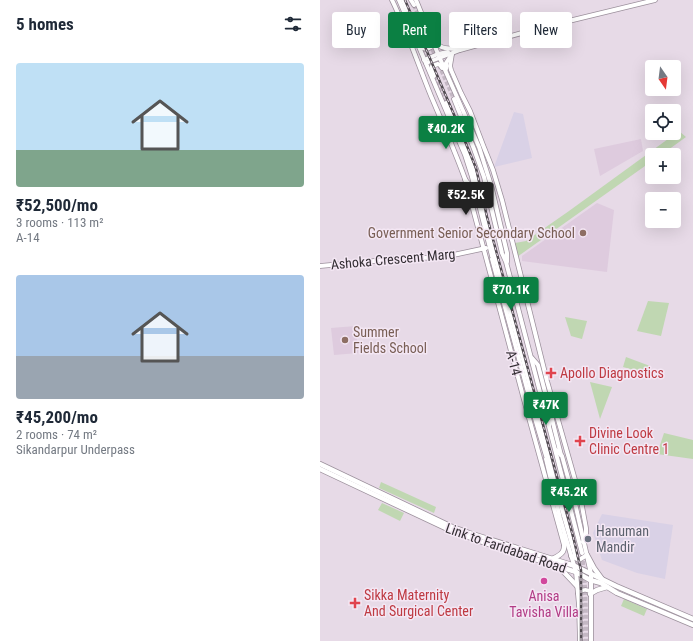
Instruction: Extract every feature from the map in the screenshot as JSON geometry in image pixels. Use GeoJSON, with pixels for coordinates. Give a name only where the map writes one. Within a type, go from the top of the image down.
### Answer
{"type":"FeatureCollection","features":[{"type":"Feature","properties":{"kind":"main road","name":"Link to Faridabad Road"},"geometry":{"type":"LineString","coordinates":[[320,464],[450,526],[552,559],[575,569],[590,580],[601,583],[616,593],[693,625]]}},
{"type":"Feature","properties":{"kind":"main road","name":"Link to Faridabad Road"},"geometry":{"type":"LineString","coordinates":[[320,469],[454,532],[494,546],[591,574],[693,619]]}},
{"type":"Feature","properties":{"kind":"main road"},"geometry":{"type":"LineString","coordinates":[[552,559],[561,555],[564,550],[565,536]]}},
{"type":"Feature","properties":{"kind":"main road"},"geometry":{"type":"LineString","coordinates":[[587,555],[602,579]]}},
{"type":"Feature","properties":{"kind":"main road"},"geometry":{"type":"LineString","coordinates":[[556,565],[564,571],[577,586]]}},
{"type":"Feature","properties":{"kind":"main road"},"geometry":{"type":"LineString","coordinates":[[591,593],[607,587]]}},
{"type":"Feature","properties":{"kind":"street"},"geometry":{"type":"LineString","coordinates":[[392,0],[398,12]]}},
{"type":"Feature","properties":{"kind":"street"},"geometry":{"type":"LineString","coordinates":[[399,0],[404,12]]}},
{"type":"Feature","properties":{"kind":"street"},"geometry":{"type":"LineString","coordinates":[[403,0],[407,10]]}},
{"type":"Feature","properties":{"kind":"street"},"geometry":{"type":"LineString","coordinates":[[411,0],[414,5]]}},
{"type":"Feature","properties":{"kind":"street"},"geometry":{"type":"LineString","coordinates":[[416,0],[421,12]]}},
{"type":"Feature","properties":{"kind":"street"},"geometry":{"type":"LineString","coordinates":[[425,61],[540,28],[655,0]]}},
{"type":"Feature","properties":{"kind":"street"},"geometry":{"type":"LineString","coordinates":[[400,12],[401,5]]}},
{"type":"Feature","properties":{"kind":"street"},"geometry":{"type":"LineString","coordinates":[[441,46],[460,50]]}},
{"type":"Feature","properties":{"kind":"street","name":"A-14"},"geometry":{"type":"LineString","coordinates":[[412,48],[456,153],[465,179],[520,387],[550,485],[564,547]]}},
{"type":"Feature","properties":{"kind":"street"},"geometry":{"type":"LineString","coordinates":[[420,48],[465,155],[546,457]]}},
{"type":"Feature","properties":{"kind":"street"},"geometry":{"type":"LineString","coordinates":[[435,48],[479,147],[494,197],[507,253],[506,262]]}},
{"type":"Feature","properties":{"kind":"street"},"geometry":{"type":"LineString","coordinates":[[446,71],[446,63],[452,54],[460,50]]}},
{"type":"Feature","properties":{"kind":"street"},"geometry":{"type":"LineString","coordinates":[[452,54],[450,66],[451,70],[470,111],[493,170],[502,200],[548,381],[581,501],[586,528],[586,534],[583,542]]}},
{"type":"Feature","properties":{"kind":"street"},"geometry":{"type":"LineString","coordinates":[[435,84],[432,66],[436,64],[440,64],[445,75],[449,78]]}},
{"type":"Feature","properties":{"kind":"street"},"geometry":{"type":"LineString","coordinates":[[454,99],[484,177],[502,253],[506,262],[582,553]]}},
{"type":"Feature","properties":{"kind":"street"},"geometry":{"type":"LineString","coordinates":[[446,103],[472,166],[545,442],[573,555],[578,592],[580,641]]}},
{"type":"Feature","properties":{"kind":"street"},"geometry":{"type":"LineString","coordinates":[[465,179],[470,185],[474,186]]}},
{"type":"Feature","properties":{"kind":"street","name":"Ashoka Crescent Marg"},"geometry":{"type":"LineString","coordinates":[[320,266],[396,259],[444,257],[489,247]]}},
{"type":"Feature","properties":{"kind":"street"},"geometry":{"type":"LineString","coordinates":[[492,256],[497,263]]}},
{"type":"Feature","properties":{"kind":"street"},"geometry":{"type":"LineString","coordinates":[[513,338],[514,326]]}},
{"type":"Feature","properties":{"kind":"street"},"geometry":{"type":"LineString","coordinates":[[530,357],[538,365],[575,503],[587,555],[591,574],[591,641]]}},
{"type":"Feature","properties":{"kind":"street"},"geometry":{"type":"LineString","coordinates":[[530,400],[537,412]]}},
{"type":"Feature","properties":{"kind":"street"},"geometry":{"type":"LineString","coordinates":[[549,425],[552,419]]}},
{"type":"Feature","properties":{"kind":"street"},"geometry":{"type":"LineString","coordinates":[[545,442],[550,485],[565,536],[575,558],[579,560],[587,555]]}},
{"type":"Feature","properties":{"kind":"street"},"geometry":{"type":"LineString","coordinates":[[555,448],[562,456]]}},
{"type":"Feature","properties":{"kind":"street"},"geometry":{"type":"LineString","coordinates":[[578,592],[584,589],[591,593]]}},
{"type":"Feature","properties":{"kind":"shaded area"},"geometry":{"type":"Polygon","coordinates":[[[514,112],[523,114],[532,158],[494,167],[514,112]]]}},
{"type":"Feature","properties":{"kind":"shaded area"},"geometry":{"type":"Polygon","coordinates":[[[641,139],[643,151],[600,176],[594,149],[641,139]]]}},
{"type":"Feature","properties":{"kind":"shaded area","name":"Government Senior Secondary School"},"geometry":{"type":"Polygon","coordinates":[[[597,203],[614,210],[607,272],[522,261],[522,256],[597,203]]]}},
{"type":"Feature","properties":{"kind":"shaded area","name":"Summer Fields School"},"geometry":{"type":"Polygon","coordinates":[[[356,326],[358,353],[334,355],[331,328],[356,326]]]}},
{"type":"Feature","properties":{"kind":"shaded area"},"geometry":{"type":"Polygon","coordinates":[[[602,514],[673,525],[665,579],[637,573],[602,560],[593,533],[602,514]]]}},
{"type":"Feature","properties":{"kind":"green space"},"geometry":{"type":"Polygon","coordinates":[[[681,133],[686,137],[671,148],[656,148],[667,140],[681,140],[681,133]]]}},
{"type":"Feature","properties":{"kind":"green space"},"geometry":{"type":"Polygon","coordinates":[[[645,156],[645,166],[517,257],[515,243],[526,241],[645,156]]]}},
{"type":"Feature","properties":{"kind":"green space"},"geometry":{"type":"Polygon","coordinates":[[[648,301],[669,303],[661,336],[637,331],[648,301]]]}},
{"type":"Feature","properties":{"kind":"green space"},"geometry":{"type":"Polygon","coordinates":[[[565,317],[587,321],[582,339],[571,336],[565,317]]]}},
{"type":"Feature","properties":{"kind":"green space"},"geometry":{"type":"Polygon","coordinates":[[[626,357],[650,366],[649,374],[623,367],[626,357]]]}},
{"type":"Feature","properties":{"kind":"green space"},"geometry":{"type":"Polygon","coordinates":[[[590,382],[612,387],[600,419],[590,382]]]}},
{"type":"Feature","properties":{"kind":"green space"},"geometry":{"type":"Polygon","coordinates":[[[664,433],[693,440],[693,459],[657,454],[664,433]]]}},
{"type":"Feature","properties":{"kind":"green space"},"geometry":{"type":"Polygon","coordinates":[[[381,482],[436,507],[434,513],[379,488],[381,482]]]}},
{"type":"Feature","properties":{"kind":"green space"},"geometry":{"type":"Polygon","coordinates":[[[382,503],[404,513],[400,521],[378,510],[382,503]]]}},
{"type":"Feature","properties":{"kind":"green space"},"geometry":{"type":"Polygon","coordinates":[[[624,599],[647,609],[644,616],[621,606],[624,599]]]}},
{"type":"Feature","properties":{"kind":"tunnel"},"geometry":{"type":"LineString","coordinates":[[414,5],[436,58]]}},
{"type":"Feature","properties":{"kind":"tunnel"},"geometry":{"type":"LineString","coordinates":[[407,10],[446,103]]}},
{"type":"Feature","properties":{"kind":"tunnel"},"geometry":{"type":"LineString","coordinates":[[439,65],[454,99]]}},
{"type":"Feature","properties":{"kind":"tunnel"},"geometry":{"type":"LineString","coordinates":[[582,555],[585,587],[586,641]]}},
{"type":"Feature","properties":{"kind":"tunnel"},"geometry":{"type":"LineString","coordinates":[[575,556],[580,575],[582,594],[582,641]]}},
{"type":"Feature","properties":{"kind":"railway"},"geometry":{"type":"LineString","coordinates":[[405,0],[476,168],[487,217],[581,570],[581,641]]}},
{"type":"Feature","properties":{"kind":"place","name":"Government Senior Secondary School"},"geometry":{"type":"Point","coordinates":[583,233]}},
{"type":"Feature","properties":{"kind":"place","name":"Summer Fields School"},"geometry":{"type":"Point","coordinates":[345,340]}},
{"type":"Feature","properties":{"kind":"place","name":"Apollo Diagnostics"},"geometry":{"type":"Point","coordinates":[551,373]}},
{"type":"Feature","properties":{"kind":"place","name":"Divine Look Clinic Centre 1"},"geometry":{"type":"Point","coordinates":[580,441]}},
{"type":"Feature","properties":{"kind":"place","name":"Hanuman Mandir"},"geometry":{"type":"Point","coordinates":[588,539]}},
{"type":"Feature","properties":{"kind":"place","name":"Anisa Tavisha Villa"},"geometry":{"type":"Point","coordinates":[544,581]}},
{"type":"Feature","properties":{"kind":"place","name":"Sikka Maternity And Surgical Center"},"geometry":{"type":"Point","coordinates":[355,603]}}]}
